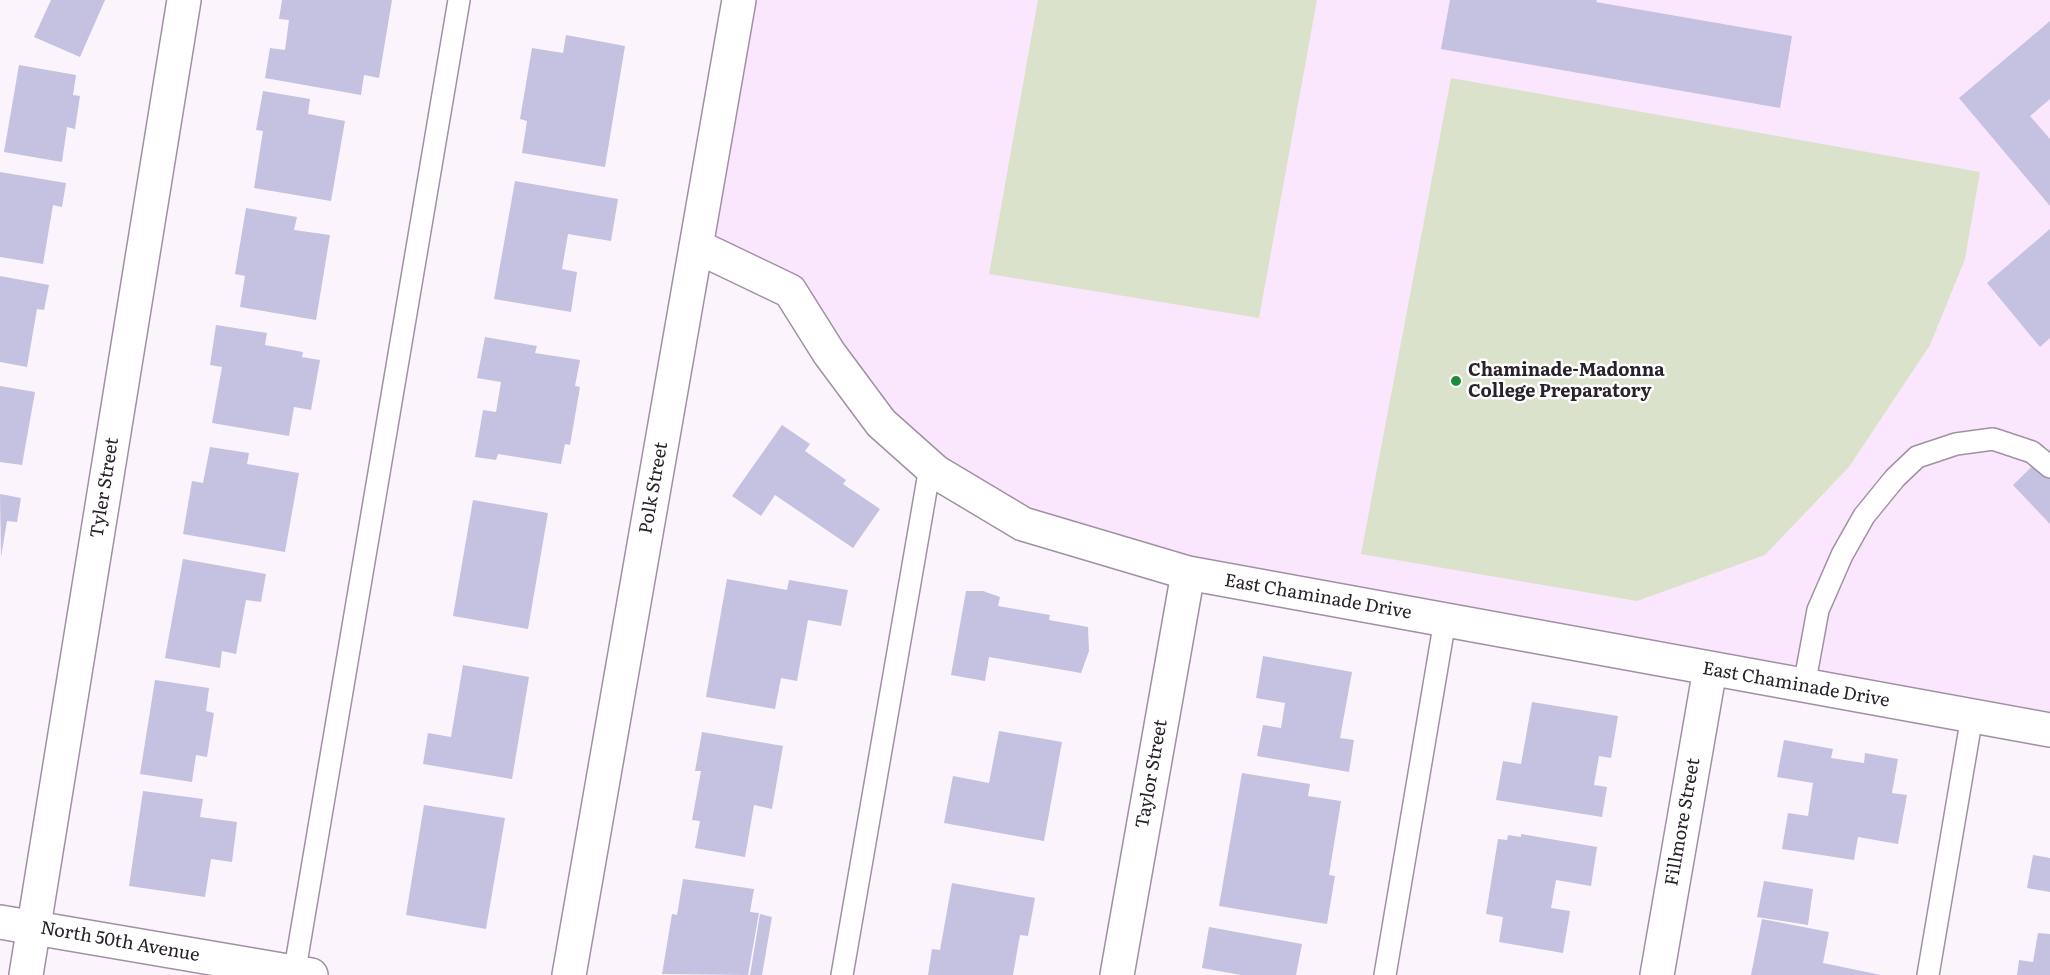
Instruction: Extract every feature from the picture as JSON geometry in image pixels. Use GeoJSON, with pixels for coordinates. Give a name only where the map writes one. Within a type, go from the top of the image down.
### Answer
{"type":"FeatureCollection","features":[{"type":"Feature","properties":{"kind":"street","name":"Tyler Street"},"geometry":{"type":"LineString","coordinates":[[26,975],[184,0]]}},
{"type":"Feature","properties":{"kind":"street","name":"Polk Street"},"geometry":{"type":"LineString","coordinates":[[569,975],[739,0]]}},
{"type":"Feature","properties":{"kind":"street","name":"East Chaminade Drive"},"geometry":{"type":"LineString","coordinates":[[696,246],[790,291],[829,353],[882,423],[930,466],[1023,524],[1188,573],[2050,730]]}},
{"type":"Feature","properties":{"kind":"street","name":"Taylor Street"},"geometry":{"type":"LineString","coordinates":[[1117,975],[1188,573]]}},
{"type":"Feature","properties":{"kind":"street","name":"Fillmore Street"},"geometry":{"type":"LineString","coordinates":[[1657,975],[1710,669]]}},
{"type":"Feature","properties":{"kind":"street","name":"North 50th Avenue"},"geometry":{"type":"LineString","coordinates":[[0,922],[300,974]]}},
{"type":"Feature","properties":{"kind":"lane"},"geometry":{"type":"LineString","coordinates":[[300,974],[459,0]]}},
{"type":"Feature","properties":{"kind":"lane"},"geometry":{"type":"LineString","coordinates":[[1804,686],[1818,610],[1842,555],[1864,516],[1895,478],[1917,457],[1956,444],[1993,439],[2032,452],[2050,467]]}},
{"type":"Feature","properties":{"kind":"lane"},"geometry":{"type":"LineString","coordinates":[[842,975],[930,466]]}},
{"type":"Feature","properties":{"kind":"lane"},"geometry":{"type":"LineString","coordinates":[[1385,975],[1445,620]]}},
{"type":"Feature","properties":{"kind":"lane"},"geometry":{"type":"LineString","coordinates":[[1928,975],[1972,716]]}},
{"type":"Feature","properties":{"kind":"shaded area","name":"Chaminade-Madonna College Preparatory"},"geometry":{"type":"Polygon","coordinates":[[[738,0],[2050,0],[2050,726],[1188,573],[936,472],[790,291],[696,246],[738,0]]]}},
{"type":"Feature","properties":{"kind":"green space"},"geometry":{"type":"Polygon","coordinates":[[[1038,0],[1317,0],[1259,318],[989,274],[1038,0]]]}},
{"type":"Feature","properties":{"kind":"green space"},"geometry":{"type":"Polygon","coordinates":[[[1451,78],[1980,172],[1965,259],[1930,345],[1849,467],[1765,555],[1637,601],[1361,554],[1451,78]]]}},
{"type":"Feature","properties":{"kind":"building"},"geometry":{"type":"Polygon","coordinates":[[[51,0],[105,0],[80,57],[34,37],[51,0]]]}},
{"type":"Feature","properties":{"kind":"building"},"geometry":{"type":"Polygon","coordinates":[[[282,0],[392,0],[379,78],[364,75],[361,95],[265,78],[270,48],[285,50],[289,20],[279,19],[282,0]]]}},
{"type":"Feature","properties":{"kind":"building"},"geometry":{"type":"Polygon","coordinates":[[[1450,0],[1597,0],[1596,2],[1792,36],[1780,108],[1441,49],[1450,0]]]}},
{"type":"Feature","properties":{"kind":"building"},"geometry":{"type":"Polygon","coordinates":[[[2050,21],[2050,99],[2030,116],[2050,139],[2050,206],[1959,98],[2050,21]]]}},
{"type":"Feature","properties":{"kind":"building"},"geometry":{"type":"Polygon","coordinates":[[[566,35],[625,46],[605,167],[522,153],[527,121],[520,119],[532,48],[563,53],[566,35]]]}},
{"type":"Feature","properties":{"kind":"building"},"geometry":{"type":"Polygon","coordinates":[[[19,65],[76,75],[73,95],[80,96],[75,129],[67,127],[62,162],[4,152],[19,65]]]}},
{"type":"Feature","properties":{"kind":"building"},"geometry":{"type":"Polygon","coordinates":[[[263,91],[310,99],[308,114],[345,121],[331,201],[254,188],[263,131],[256,130],[263,91]]]}},
{"type":"Feature","properties":{"kind":"building"},"geometry":{"type":"Polygon","coordinates":[[[0,172],[66,183],[62,207],[53,205],[43,264],[0,257],[0,172]]]}},
{"type":"Feature","properties":{"kind":"building"},"geometry":{"type":"Polygon","coordinates":[[[515,181],[618,199],[611,241],[568,234],[562,269],[577,272],[571,312],[494,299],[515,181]]]}},
{"type":"Feature","properties":{"kind":"building"},"geometry":{"type":"Polygon","coordinates":[[[246,208],[297,217],[294,230],[330,235],[316,320],[240,307],[245,276],[235,274],[246,208]]]}},
{"type":"Feature","properties":{"kind":"building"},"geometry":{"type":"Polygon","coordinates":[[[2050,229],[2050,338],[2040,347],[1987,283],[2050,229]]]}},
{"type":"Feature","properties":{"kind":"building"},"geometry":{"type":"Polygon","coordinates":[[[0,276],[49,285],[44,310],[37,309],[27,367],[0,362],[0,276]]]}},
{"type":"Feature","properties":{"kind":"building"},"geometry":{"type":"Polygon","coordinates":[[[216,325],[267,333],[265,345],[303,352],[302,357],[320,360],[311,410],[294,407],[289,436],[212,423],[222,367],[210,365],[216,325]]]}},
{"type":"Feature","properties":{"kind":"building"},"geometry":{"type":"Polygon","coordinates":[[[485,337],[537,346],[535,353],[580,360],[575,386],[580,387],[570,445],[565,444],[561,464],[498,454],[496,460],[475,457],[483,410],[496,412],[501,382],[477,378],[485,337]]]}},
{"type":"Feature","properties":{"kind":"building"},"geometry":{"type":"Polygon","coordinates":[[[0,386],[35,392],[22,465],[0,462],[0,386]]]}},
{"type":"Feature","properties":{"kind":"building"},"geometry":{"type":"Polygon","coordinates":[[[782,425],[810,444],[805,451],[846,480],[843,484],[880,509],[853,548],[775,495],[761,516],[732,496],[782,425]]]}},
{"type":"Feature","properties":{"kind":"building"},"geometry":{"type":"Polygon","coordinates":[[[210,447],[249,453],[247,464],[299,473],[285,552],[183,534],[192,481],[203,483],[210,447]]]}},
{"type":"Feature","properties":{"kind":"building"},"geometry":{"type":"Polygon","coordinates":[[[2050,449],[2050,524],[2013,485],[2050,449]]]}},
{"type":"Feature","properties":{"kind":"building"},"geometry":{"type":"Polygon","coordinates":[[[0,494],[21,498],[17,522],[7,521],[1,557],[0,494]]]}},
{"type":"Feature","properties":{"kind":"building"},"geometry":{"type":"Polygon","coordinates":[[[473,500],[548,513],[528,629],[453,616],[473,500]]]}},
{"type":"Feature","properties":{"kind":"building"},"geometry":{"type":"Polygon","coordinates":[[[183,559],[266,574],[261,602],[246,600],[236,654],[222,651],[220,668],[165,658],[183,559]]]}},
{"type":"Feature","properties":{"kind":"building"},"geometry":{"type":"Polygon","coordinates":[[[727,579],[787,590],[789,580],[848,590],[841,626],[808,620],[797,681],[781,678],[775,709],[706,697],[727,579]]]}},
{"type":"Feature","properties":{"kind":"building"},"geometry":{"type":"Polygon","coordinates":[[[966,591],[983,591],[1000,597],[998,606],[1050,615],[1049,620],[1088,627],[1089,651],[1081,673],[989,657],[985,681],[951,675],[966,591]]]}},
{"type":"Feature","properties":{"kind":"building"},"geometry":{"type":"Polygon","coordinates":[[[1263,656],[1352,672],[1340,738],[1354,740],[1349,772],[1257,756],[1263,725],[1281,728],[1285,703],[1256,698],[1263,656]]]}},
{"type":"Feature","properties":{"kind":"building"},"geometry":{"type":"Polygon","coordinates":[[[463,665],[529,677],[512,779],[423,764],[428,733],[451,737],[463,665]]]}},
{"type":"Feature","properties":{"kind":"building"},"geometry":{"type":"Polygon","coordinates":[[[155,680],[209,688],[206,711],[214,713],[207,757],[196,755],[192,782],[140,774],[155,680]]]}},
{"type":"Feature","properties":{"kind":"building"},"geometry":{"type":"Polygon","coordinates":[[[1532,702],[1618,716],[1611,758],[1599,756],[1594,785],[1607,787],[1602,817],[1496,800],[1503,761],[1521,764],[1532,702]]]}},
{"type":"Feature","properties":{"kind":"building"},"geometry":{"type":"Polygon","coordinates":[[[999,731],[1062,742],[1044,841],[944,823],[953,776],[989,783],[999,731]]]}},
{"type":"Feature","properties":{"kind":"building"},"geometry":{"type":"Polygon","coordinates":[[[702,732],[783,746],[772,809],[754,805],[745,857],[695,848],[700,821],[692,820],[701,771],[695,771],[702,732]]]}},
{"type":"Feature","properties":{"kind":"building"},"geometry":{"type":"Polygon","coordinates":[[[1784,740],[1833,749],[1831,758],[1864,763],[1865,753],[1898,759],[1892,793],[1907,795],[1898,844],[1858,837],[1854,860],[1782,849],[1788,813],[1808,816],[1813,783],[1777,777],[1784,740]]]}},
{"type":"Feature","properties":{"kind":"building"},"geometry":{"type":"Polygon","coordinates":[[[1242,773],[1310,784],[1308,796],[1341,801],[1329,875],[1335,876],[1327,924],[1219,906],[1242,773]]]}},
{"type":"Feature","properties":{"kind":"building"},"geometry":{"type":"Polygon","coordinates":[[[143,791],[203,799],[200,817],[237,822],[232,862],[211,859],[205,897],[129,886],[143,791]]]}},
{"type":"Feature","properties":{"kind":"building"},"geometry":{"type":"Polygon","coordinates":[[[424,805],[505,818],[486,929],[406,915],[424,805]]]}},
{"type":"Feature","properties":{"kind":"building"},"geometry":{"type":"Polygon","coordinates":[[[1521,834],[1597,847],[1591,886],[1556,880],[1551,908],[1570,911],[1563,953],[1499,942],[1503,917],[1486,914],[1498,839],[1507,840],[1508,835],[1521,837],[1521,834]]]}},
{"type":"Feature","properties":{"kind":"building"},"geometry":{"type":"Polygon","coordinates":[[[2033,855],[2050,858],[2050,892],[2027,888],[2033,855]]]}},
{"type":"Feature","properties":{"kind":"building"},"geometry":{"type":"Polygon","coordinates":[[[683,879],[754,889],[750,912],[759,913],[748,975],[662,974],[672,914],[677,915],[683,879]]]}},
{"type":"Feature","properties":{"kind":"building"},"geometry":{"type":"Polygon","coordinates":[[[1764,881],[1813,889],[1808,925],[1757,917],[1764,881]]]}},
{"type":"Feature","properties":{"kind":"building"},"geometry":{"type":"Polygon","coordinates":[[[952,883],[1035,898],[1028,936],[1020,935],[1013,975],[928,975],[932,949],[940,950],[952,883]]]}},
{"type":"Feature","properties":{"kind":"building"},"geometry":{"type":"Polygon","coordinates":[[[760,914],[772,917],[762,975],[750,975],[760,914]]]}},
{"type":"Feature","properties":{"kind":"building"},"geometry":{"type":"Polygon","coordinates":[[[1762,919],[1829,932],[1823,963],[1881,975],[1751,975],[1762,919]]]}},
{"type":"Feature","properties":{"kind":"building"},"geometry":{"type":"Polygon","coordinates":[[[1209,927],[1302,944],[1296,975],[1241,975],[1202,968],[1209,927]]]}},
{"type":"Feature","properties":{"kind":"building"},"geometry":{"type":"Polygon","coordinates":[[[2038,933],[2050,934],[2050,975],[2017,975],[2019,960],[2033,962],[2038,933]]]}},
{"type":"Feature","properties":{"kind":"place","name":"Chaminade-Madonna College Preparatory"},"geometry":{"type":"Point","coordinates":[1456,381]}}]}
